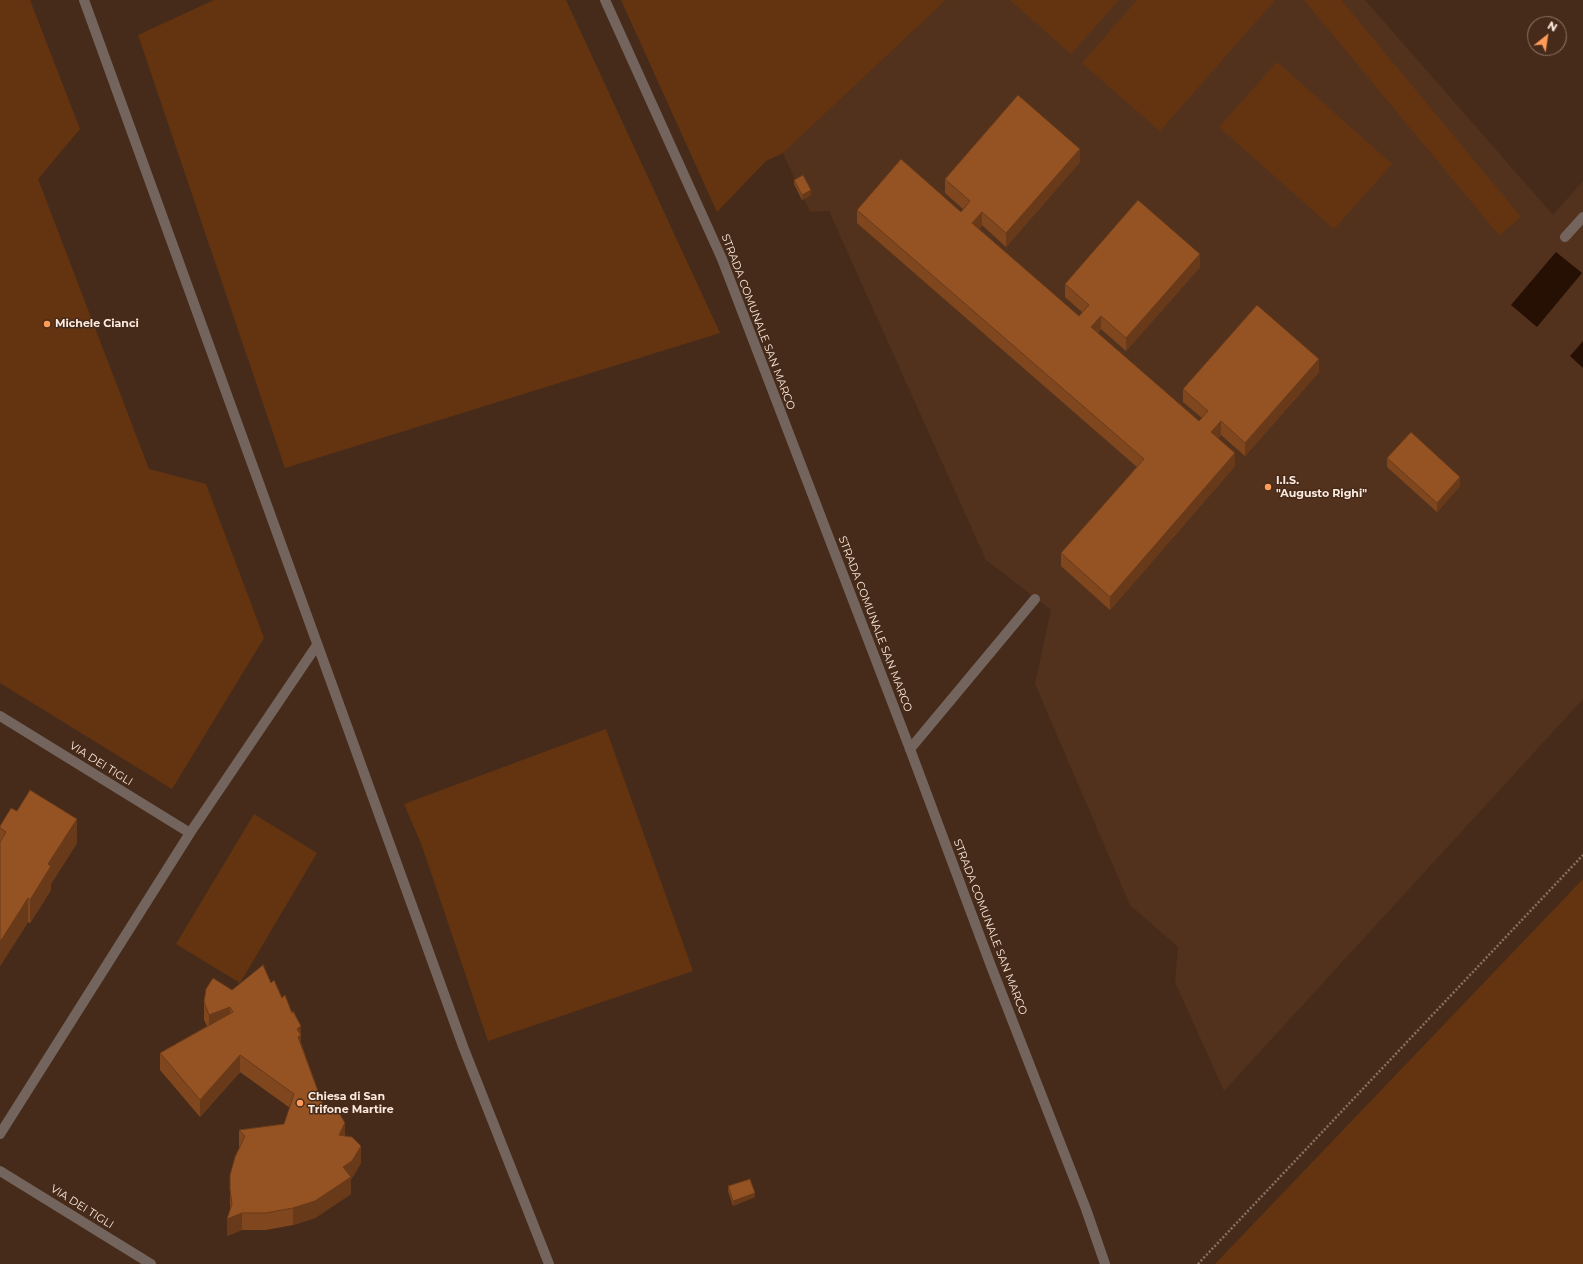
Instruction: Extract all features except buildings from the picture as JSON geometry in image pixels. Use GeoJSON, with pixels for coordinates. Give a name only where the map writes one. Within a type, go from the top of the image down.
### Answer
{"type":"FeatureCollection","features":[{"type":"Feature","properties":{"kind":"street"},"geometry":{"type":"LineString","coordinates":[[84,0],[464,1049],[549,1264]]}},
{"type":"Feature","properties":{"kind":"street","name":"STRADA COMUNALE SAN MARCO"},"geometry":{"type":"LineString","coordinates":[[605,0],[722,259],[910,749],[991,966],[1086,1209],[1105,1264]]}},
{"type":"Feature","properties":{"kind":"street"},"geometry":{"type":"LineString","coordinates":[[1565,237],[1583,217]]}},
{"type":"Feature","properties":{"kind":"street"},"geometry":{"type":"LineString","coordinates":[[910,749],[1035,599]]}},
{"type":"Feature","properties":{"kind":"street"},"geometry":{"type":"LineString","coordinates":[[0,1134],[190,833],[318,645]]}},
{"type":"Feature","properties":{"kind":"street","name":"VIA DEI TIGLI"},"geometry":{"type":"LineString","coordinates":[[0,716],[190,833]]}},
{"type":"Feature","properties":{"kind":"street","name":"VIA DEI TIGLI"},"geometry":{"type":"LineString","coordinates":[[0,1171],[151,1264]]}},
{"type":"Feature","properties":{"kind":"path"},"geometry":{"type":"LineString","coordinates":[[1198,1264],[1583,855]]}},
{"type":"Feature","properties":{"kind":"shaded area","name":"Michele Cianci"},"geometry":{"type":"Polygon","coordinates":[[[0,0],[30,0],[80,129],[38,179],[149,469],[206,484],[264,638],[172,789],[0,683],[0,0]]]}},
{"type":"Feature","properties":{"kind":"shaded area"},"geometry":{"type":"Polygon","coordinates":[[[214,0],[566,0],[720,333],[285,468],[138,35],[214,0]]]}},
{"type":"Feature","properties":{"kind":"shaded area"},"geometry":{"type":"Polygon","coordinates":[[[621,0],[946,0],[783,153],[766,161],[717,212],[621,0]]]}},
{"type":"Feature","properties":{"kind":"shaded area","name":"I.I.S. \"Augusto Righi\""},"geometry":{"type":"Polygon","coordinates":[[[946,0],[1365,0],[1553,215],[1583,181],[1583,699],[1224,1091],[1175,982],[1178,947],[1130,905],[1035,684],[1051,610],[986,560],[829,211],[810,212],[783,153],[946,0]]]}},
{"type":"Feature","properties":{"kind":"shaded area"},"geometry":{"type":"Polygon","coordinates":[[[1010,0],[1119,0],[1071,54],[1010,0]]]}},
{"type":"Feature","properties":{"kind":"shaded area"},"geometry":{"type":"Polygon","coordinates":[[[1137,0],[1275,0],[1160,131],[1082,63],[1137,0]]]}},
{"type":"Feature","properties":{"kind":"shaded area"},"geometry":{"type":"Polygon","coordinates":[[[1304,0],[1341,0],[1521,217],[1499,235],[1304,0]]]}},
{"type":"Feature","properties":{"kind":"shaded area"},"geometry":{"type":"Polygon","coordinates":[[[1277,62],[1392,164],[1334,229],[1219,127],[1277,62]]]}},
{"type":"Feature","properties":{"kind":"shaded area"},"geometry":{"type":"Polygon","coordinates":[[[1556,252],[1582,273],[1537,327],[1511,305],[1556,252]]]}},
{"type":"Feature","properties":{"kind":"shaded area"},"geometry":{"type":"Polygon","coordinates":[[[1583,341],[1583,368],[1570,356],[1583,341]]]}},
{"type":"Feature","properties":{"kind":"shaded area"},"geometry":{"type":"Polygon","coordinates":[[[606,729],[693,971],[488,1041],[422,846],[404,804],[606,729]]]}},
{"type":"Feature","properties":{"kind":"shaded area"},"geometry":{"type":"Polygon","coordinates":[[[254,814],[317,853],[240,983],[176,944],[254,814]]]}},
{"type":"Feature","properties":{"kind":"shaded area"},"geometry":{"type":"Polygon","coordinates":[[[1583,879],[1583,1264],[1215,1264],[1583,879]]]}},
{"type":"Feature","properties":{"kind":"place","name":"Michele Cianci"},"geometry":{"type":"Point","coordinates":[47,324]}},
{"type":"Feature","properties":{"kind":"place","name":"I.I.S. \"Augusto Righi\""},"geometry":{"type":"Point","coordinates":[1268,487]}},
{"type":"Feature","properties":{"kind":"place","name":"Chiesa di San Trifone Martire"},"geometry":{"type":"Point","coordinates":[300,1103]}}]}
